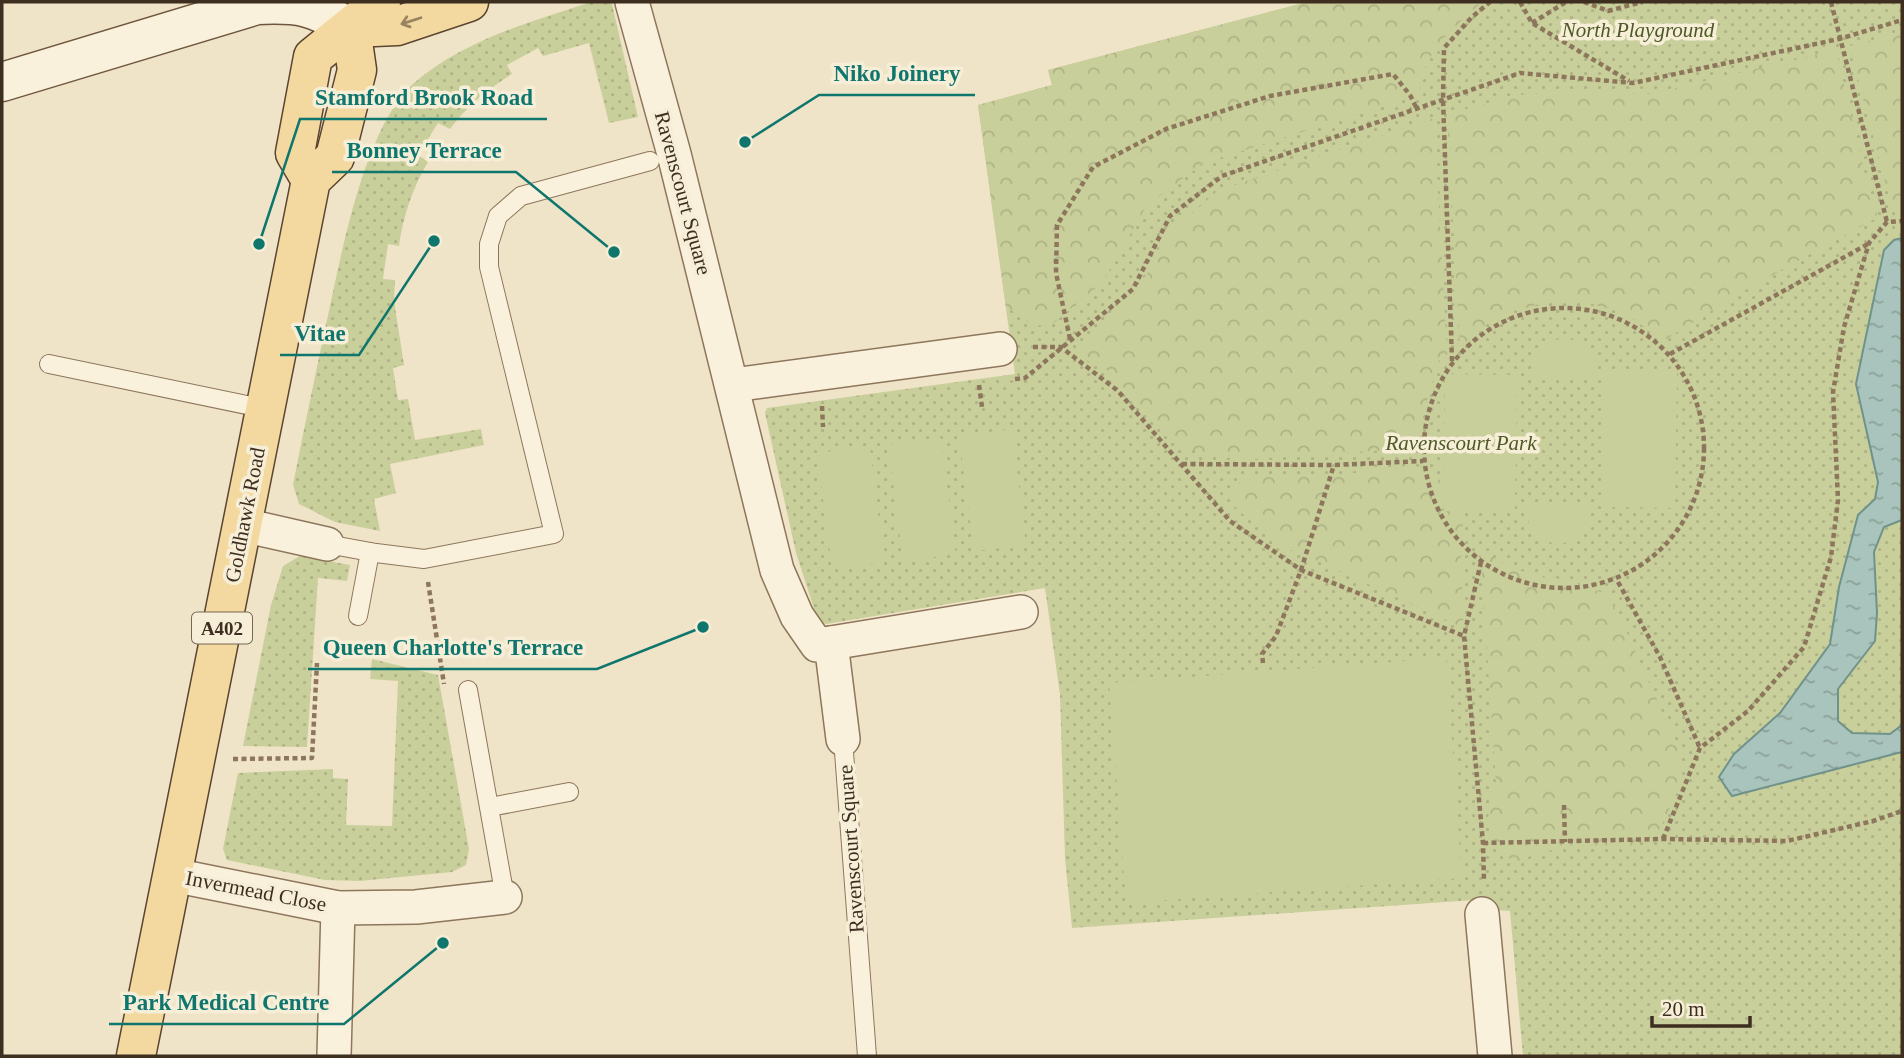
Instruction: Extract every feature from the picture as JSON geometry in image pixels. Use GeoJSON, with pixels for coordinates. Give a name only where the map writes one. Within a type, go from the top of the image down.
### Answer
{"type":"FeatureCollection","features":[{"type":"Feature","properties":{"kind":"main road"},"geometry":{"type":"LineString","coordinates":[[351,28],[381,2]]}},
{"type":"Feature","properties":{"kind":"main road"},"geometry":{"type":"LineString","coordinates":[[2,82],[228,7],[287,4],[317,9],[351,28],[397,26],[469,2]]}},
{"type":"Feature","properties":{"kind":"main road","name":"Goldhawk Road"},"geometry":{"type":"LineString","coordinates":[[136,1056],[311,180],[335,157],[357,70],[351,28]]}},
{"type":"Feature","properties":{"kind":"street","name":"Ravenscourt Square"},"geometry":{"type":"LineString","coordinates":[[632,2],[662,158],[733,385],[777,570],[797,616],[817,645],[831,643],[843,739]]}},
{"type":"Feature","properties":{"kind":"street"},"geometry":{"type":"LineString","coordinates":[[733,385],[1000,349]]}},
{"type":"Feature","properties":{"kind":"street"},"geometry":{"type":"LineString","coordinates":[[243,525],[327,544]]}},
{"type":"Feature","properties":{"kind":"street"},"geometry":{"type":"LineString","coordinates":[[831,643],[1021,612]]}},
{"type":"Feature","properties":{"kind":"street","name":"Invermead Close"},"geometry":{"type":"LineString","coordinates":[[173,875],[338,908],[416,907],[505,897]]}},
{"type":"Feature","properties":{"kind":"street","name":"Invermead Close"},"geometry":{"type":"LineString","coordinates":[[334,1056],[338,908]]}},
{"type":"Feature","properties":{"kind":"street"},"geometry":{"type":"LineString","coordinates":[[1482,914],[1495,1056]]}},
{"type":"Feature","properties":{"kind":"lane"},"geometry":{"type":"LineString","coordinates":[[327,544],[424,559],[554,534],[489,267],[489,244],[493,230],[498,216],[521,196],[662,158]]}},
{"type":"Feature","properties":{"kind":"lane"},"geometry":{"type":"LineString","coordinates":[[49,364],[266,409]]}},
{"type":"Feature","properties":{"kind":"lane"},"geometry":{"type":"LineString","coordinates":[[358,616],[370,552]]}},
{"type":"Feature","properties":{"kind":"lane"},"geometry":{"type":"LineString","coordinates":[[468,690],[505,897]]}},
{"type":"Feature","properties":{"kind":"lane","name":"Ravenscourt Square"},"geometry":{"type":"LineString","coordinates":[[843,739],[867,1056]]}},
{"type":"Feature","properties":{"kind":"lane"},"geometry":{"type":"LineString","coordinates":[[491,807],[569,792]]}},
{"type":"Feature","properties":{"kind":"path"},"geometry":{"type":"LineString","coordinates":[[1452,362],[1443,99],[1444,48],[1472,17],[1490,2]]}},
{"type":"Feature","properties":{"kind":"path"},"geometry":{"type":"LineString","coordinates":[[1520,2],[1532,23],[1633,83]]}},
{"type":"Feature","properties":{"kind":"path"},"geometry":{"type":"LineString","coordinates":[[1532,23],[1566,2]]}},
{"type":"Feature","properties":{"kind":"path"},"geometry":{"type":"LineString","coordinates":[[1584,2],[1608,11],[1642,2]]}},
{"type":"Feature","properties":{"kind":"path"},"geometry":{"type":"LineString","coordinates":[[1831,2],[1887,222]]}},
{"type":"Feature","properties":{"kind":"path"},"geometry":{"type":"LineString","coordinates":[[1013,379],[1025,378],[1133,289],[1170,216],[1222,176],[1520,73],[1633,83],[1839,39],[1902,20]]}},
{"type":"Feature","properties":{"kind":"path"},"geometry":{"type":"LineString","coordinates":[[1070,339],[1056,273],[1058,225],[1093,167],[1166,129],[1270,96],[1393,74],[1410,95],[1417,109]]}},
{"type":"Feature","properties":{"kind":"path"},"geometry":{"type":"LineString","coordinates":[[1670,354],[1869,243],[1887,222],[1902,221]]}},
{"type":"Feature","properties":{"kind":"path"},"geometry":{"type":"LineString","coordinates":[[1663,839],[1700,748],[1748,711],[1804,647],[1831,557],[1838,500],[1833,392],[1844,327],[1869,243]]}},
{"type":"Feature","properties":{"kind":"path"},"geometry":{"type":"LineString","coordinates":[[1553,307],[1596,310],[1636,326],[1670,354],[1695,393],[1705,438],[1701,484],[1682,526],[1651,560],[1618,582],[1566,589],[1521,583],[1481,562],[1452,535],[1432,500],[1423,461],[1426,416],[1443,374],[1478,338],[1510,318],[1553,307]]}},
{"type":"Feature","properties":{"kind":"path"},"geometry":{"type":"LineString","coordinates":[[1000,349],[1061,346],[1118,391],[1230,521],[1301,570],[1464,636]]}},
{"type":"Feature","properties":{"kind":"path"},"geometry":{"type":"LineString","coordinates":[[966,386],[990,382]]}},
{"type":"Feature","properties":{"kind":"path"},"geometry":{"type":"LineString","coordinates":[[979,384],[982,407]]}},
{"type":"Feature","properties":{"kind":"path"},"geometry":{"type":"LineString","coordinates":[[823,427],[821,407],[834,405]]}},
{"type":"Feature","properties":{"kind":"path"},"geometry":{"type":"LineString","coordinates":[[1181,464],[1334,465],[1423,461]]}},
{"type":"Feature","properties":{"kind":"path"},"geometry":{"type":"LineString","coordinates":[[1263,663],[1262,654],[1276,636],[1301,570],[1334,465]]}},
{"type":"Feature","properties":{"kind":"path"},"geometry":{"type":"LineString","coordinates":[[1481,562],[1464,636],[1483,843],[1485,908],[1482,914]]}},
{"type":"Feature","properties":{"kind":"path"},"geometry":{"type":"LineString","coordinates":[[1618,582],[1660,657],[1700,748]]}},
{"type":"Feature","properties":{"kind":"path"},"geometry":{"type":"LineString","coordinates":[[233,759],[312,758],[317,663]]}},
{"type":"Feature","properties":{"kind":"path"},"geometry":{"type":"LineString","coordinates":[[1564,805],[1565,842]]}},
{"type":"Feature","properties":{"kind":"path"},"geometry":{"type":"LineString","coordinates":[[1483,843],[1663,839],[1787,841],[1873,821],[1902,811]]}},
{"type":"Feature","properties":{"kind":"green space"},"geometry":{"type":"Polygon","coordinates":[[[591,2],[612,4],[638,117],[609,123],[589,43],[543,56],[538,48],[507,65],[512,74],[478,98],[450,129],[438,123],[418,155],[428,162],[409,202],[399,246],[388,244],[383,279],[395,280],[394,301],[404,365],[393,368],[398,400],[408,399],[415,440],[481,429],[484,445],[390,464],[396,493],[374,499],[380,531],[335,522],[299,504],[293,485],[346,234],[367,164],[380,132],[396,104],[414,83],[454,55],[498,34],[591,2]]]}},
{"type":"Feature","properties":{"kind":"green space","name":"Ravenscourt Park"},"geometry":{"type":"Polygon","coordinates":[[[1307,2],[1902,2],[1902,1056],[1523,1056],[1510,911],[1495,910],[1475,900],[1072,928],[1065,858],[1060,695],[1045,588],[826,624],[818,621],[796,553],[765,413],[767,408],[1015,374],[978,105],[1052,85],[1048,70],[1307,2]]]}},
{"type":"Feature","properties":{"kind":"green space"},"geometry":{"type":"Polygon","coordinates":[[[1307,2],[1482,2],[1451,31],[1432,54],[1422,80],[1421,94],[1204,163],[1147,205],[1102,283],[1052,324],[1035,326],[1006,307],[978,105],[1052,85],[1048,70],[1307,2]]]}},
{"type":"Feature","properties":{"kind":"green space"},"geometry":{"type":"Polygon","coordinates":[[[1902,33],[1902,210],[1893,211],[1849,46],[1902,33]]]}},
{"type":"Feature","properties":{"kind":"green space"},"geometry":{"type":"Polygon","coordinates":[[[1836,50],[1868,187],[1878,217],[1738,294],[1663,341],[1627,314],[1592,304],[1569,301],[1543,303],[1510,312],[1486,325],[1460,349],[1447,114],[1525,94],[1650,94],[1836,50]]]}},
{"type":"Feature","properties":{"kind":"green space"},"geometry":{"type":"Polygon","coordinates":[[[1434,118],[1447,353],[1438,362],[1414,448],[1240,460],[1198,452],[1185,446],[1166,431],[1105,368],[1083,359],[1076,347],[1129,301],[1148,272],[1163,240],[1217,191],[1434,118]]]}},
{"type":"Feature","properties":{"kind":"green space"},"geometry":{"type":"Polygon","coordinates":[[[1564,338],[1580,343],[1589,351],[1595,363],[1596,378],[1532,378],[1539,351],[1549,343],[1564,338]]]}},
{"type":"Feature","properties":{"kind":"green space"},"geometry":{"type":"Polygon","coordinates":[[[1604,369],[1677,371],[1675,508],[1604,507],[1604,369]]]}},
{"type":"Feature","properties":{"kind":"green space"},"geometry":{"type":"Polygon","coordinates":[[[1445,374],[1517,375],[1515,512],[1444,511],[1445,374]]]}},
{"type":"Feature","properties":{"kind":"green space"},"geometry":{"type":"Polygon","coordinates":[[[1012,429],[1026,545],[974,551],[959,436],[1012,429]]]}},
{"type":"Feature","properties":{"kind":"green space"},"geometry":{"type":"Polygon","coordinates":[[[941,438],[956,554],[903,561],[888,444],[941,438]]]}},
{"type":"Feature","properties":{"kind":"green space"},"geometry":{"type":"Polygon","coordinates":[[[870,446],[884,563],[832,569],[817,453],[870,446]]]}},
{"type":"Feature","properties":{"kind":"green space"},"geometry":{"type":"Polygon","coordinates":[[[1405,466],[1431,467],[1454,502],[1463,523],[1461,562],[1464,619],[1457,625],[1307,556],[1279,546],[1234,506],[1234,487],[1248,475],[1340,475],[1405,466]]]}},
{"type":"Feature","properties":{"kind":"green space"},"geometry":{"type":"Polygon","coordinates":[[[1528,503],[1591,503],[1589,519],[1583,531],[1574,539],[1552,543],[1542,539],[1534,531],[1528,520],[1528,503]]]}},
{"type":"Feature","properties":{"kind":"green space"},"geometry":{"type":"Polygon","coordinates":[[[1480,548],[1512,569],[1573,582],[1606,594],[1619,615],[1677,745],[1682,781],[1660,829],[1634,848],[1570,848],[1540,852],[1516,862],[1497,851],[1487,822],[1496,783],[1480,548]]]}},
{"type":"Feature","properties":{"kind":"green space"},"geometry":{"type":"Polygon","coordinates":[[[300,556],[350,565],[347,581],[318,578],[307,747],[243,746],[271,605],[283,566],[300,556]]]}},
{"type":"Feature","properties":{"kind":"green space"},"geometry":{"type":"Polygon","coordinates":[[[1446,658],[1462,878],[1126,903],[1109,683],[1446,658]]]}},
{"type":"Feature","properties":{"kind":"green space"},"geometry":{"type":"Polygon","coordinates":[[[372,659],[438,675],[469,849],[466,865],[452,872],[360,881],[325,880],[227,860],[223,849],[238,773],[333,769],[333,778],[348,779],[346,825],[392,826],[398,681],[370,679],[372,659]]]}},
{"type":"Feature","properties":{"kind":"water"},"geometry":{"type":"Polygon","coordinates":[[[1902,238],[1902,520],[1884,527],[1874,552],[1877,613],[1875,641],[1838,689],[1838,721],[1852,733],[1890,734],[1902,725],[1902,752],[1732,796],[1719,777],[1734,754],[1780,713],[1830,644],[1839,587],[1858,515],[1875,499],[1878,482],[1856,384],[1884,250],[1894,240],[1902,238]]]}},
{"type":"Feature","properties":{"kind":"place","name":"Niko Joinery"},"geometry":{"type":"Point","coordinates":[745,142]}},
{"type":"Feature","properties":{"kind":"place","name":"Vitae"},"geometry":{"type":"Point","coordinates":[434,241]}},
{"type":"Feature","properties":{"kind":"place","name":"Stamford Brook Road"},"geometry":{"type":"Point","coordinates":[259,244]}},
{"type":"Feature","properties":{"kind":"place","name":"Bonney Terrace"},"geometry":{"type":"Point","coordinates":[614,252]}},
{"type":"Feature","properties":{"kind":"place","name":"Queen Charlotte's Terrace"},"geometry":{"type":"Point","coordinates":[703,627]}},
{"type":"Feature","properties":{"kind":"place","name":"Park Medical Centre"},"geometry":{"type":"Point","coordinates":[443,943]}},
{"type":"Feature","properties":{"kind":"park label","name":"North Playground"},"geometry":{"type":"Point","coordinates":[1638,30]}}]}
